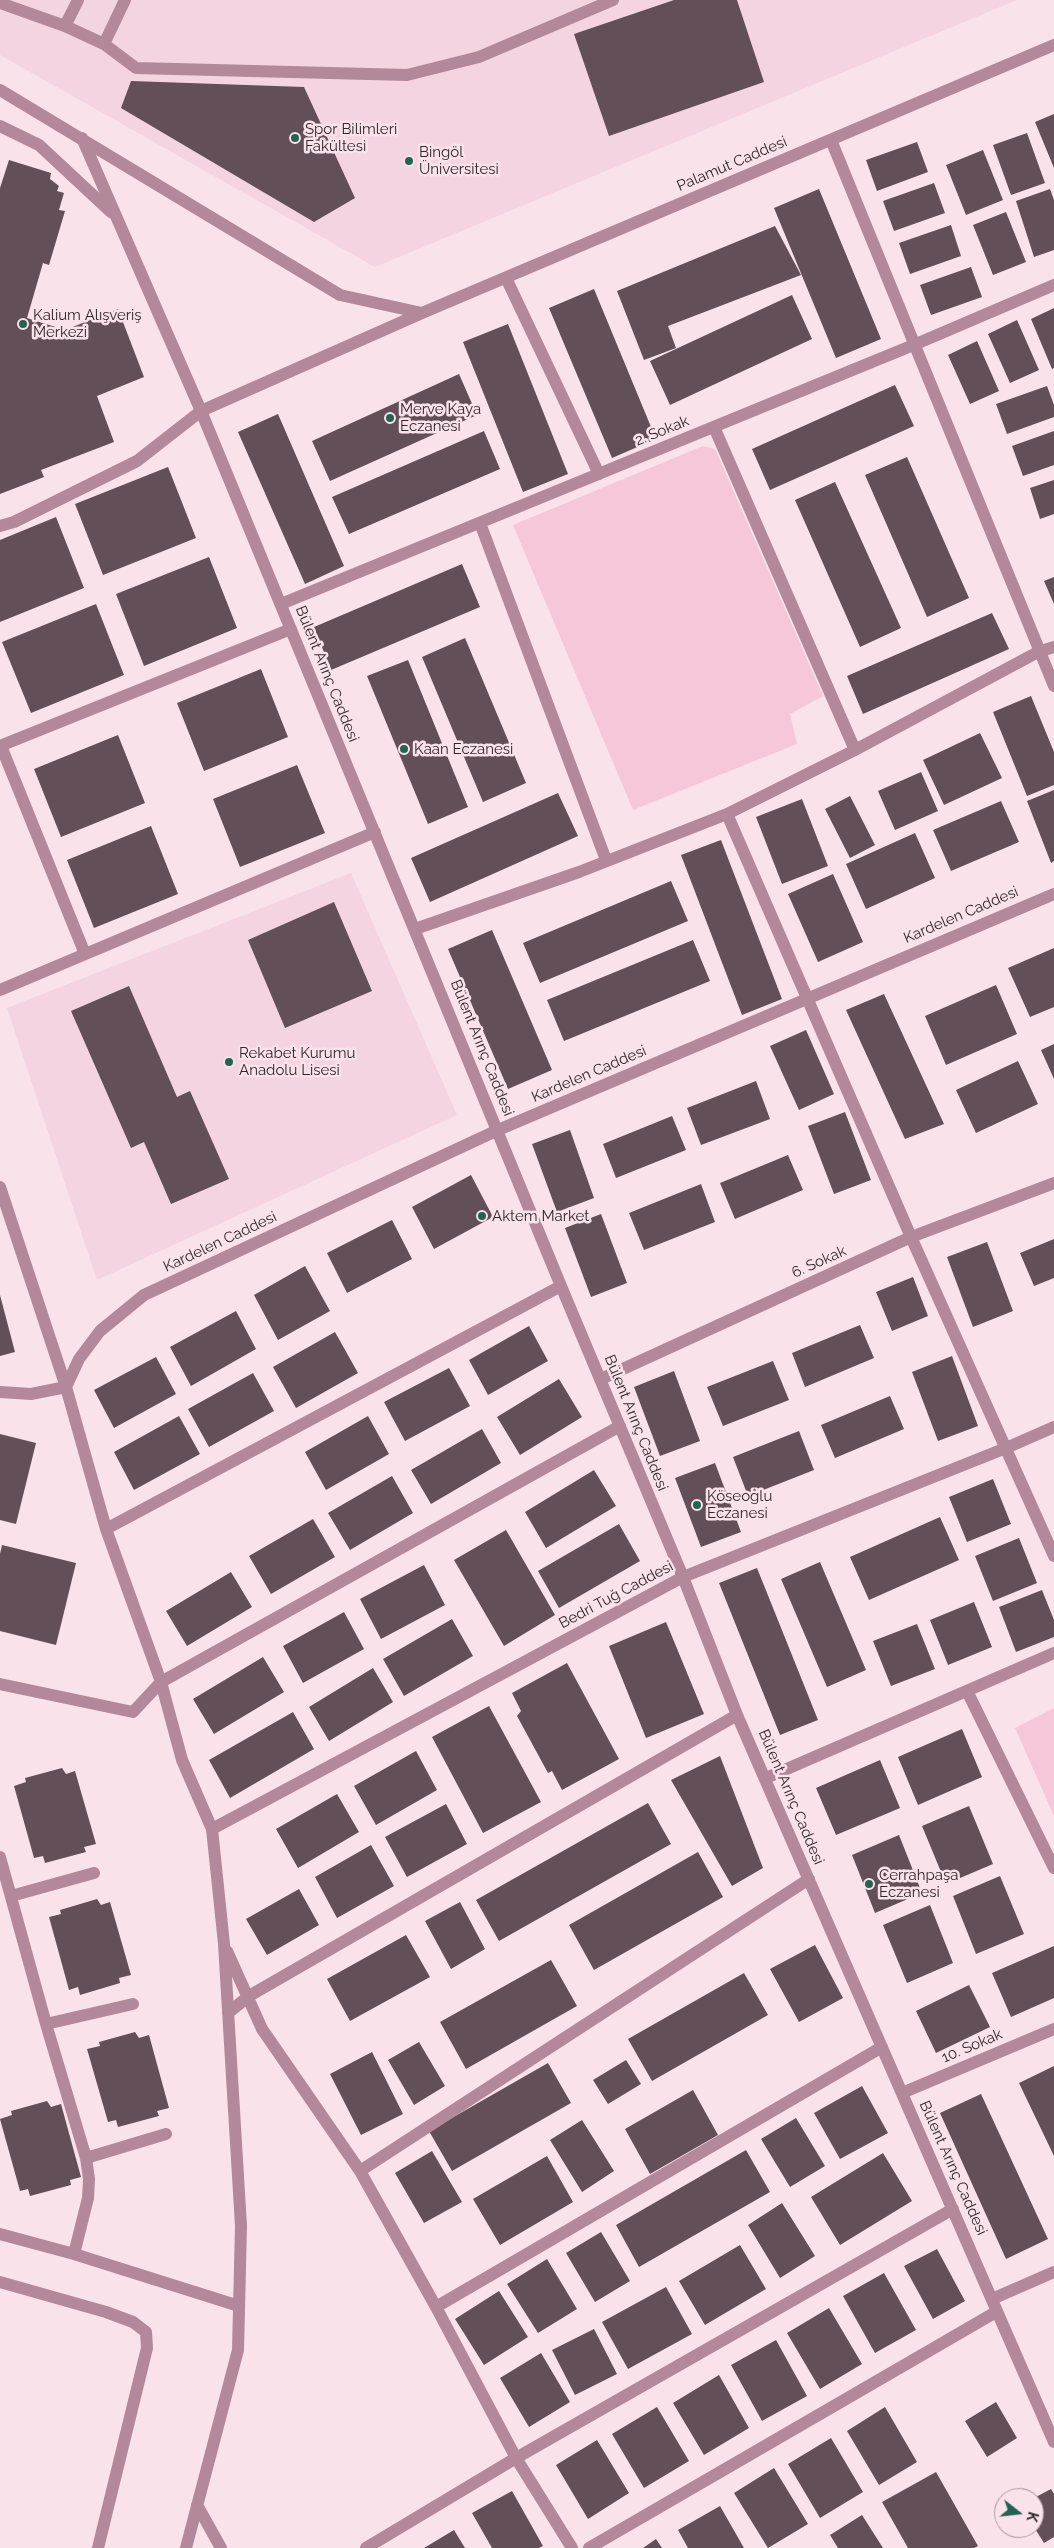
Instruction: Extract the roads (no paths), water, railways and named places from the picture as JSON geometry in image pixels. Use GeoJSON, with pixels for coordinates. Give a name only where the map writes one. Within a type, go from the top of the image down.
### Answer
{"type":"FeatureCollection","features":[{"type":"Feature","properties":{"kind":"street"},"geometry":{"type":"LineString","coordinates":[[65,26],[78,0]]}},
{"type":"Feature","properties":{"kind":"street"},"geometry":{"type":"LineString","coordinates":[[104,44],[125,0]]}},
{"type":"Feature","properties":{"kind":"street"},"geometry":{"type":"LineString","coordinates":[[0,3],[65,26],[104,44],[136,68],[407,75],[479,58],[613,0]]}},
{"type":"Feature","properties":{"kind":"street","name":"Palamut Caddesi"},"geometry":{"type":"LineString","coordinates":[[0,526],[14,522],[136,461],[201,411],[422,313],[1054,45]]}},
{"type":"Feature","properties":{"kind":"street"},"geometry":{"type":"LineString","coordinates":[[0,90],[340,294],[422,313]]}},
{"type":"Feature","properties":{"kind":"street"},"geometry":{"type":"LineString","coordinates":[[0,126],[39,145],[115,215]]}},
{"type":"Feature","properties":{"kind":"street","name":"Bülent Arınç Caddesi"},"geometry":{"type":"LineString","coordinates":[[82,138],[201,411],[561,1286],[683,1577],[738,1715],[1054,2442]]}},
{"type":"Feature","properties":{"kind":"street"},"geometry":{"type":"LineString","coordinates":[[831,140],[916,344],[1038,652],[1054,686]]}},
{"type":"Feature","properties":{"kind":"street"},"geometry":{"type":"LineString","coordinates":[[506,278],[599,474]]}},
{"type":"Feature","properties":{"kind":"street","name":"2. Sokak"},"geometry":{"type":"LineString","coordinates":[[281,604],[916,344],[1054,285]]}},
{"type":"Feature","properties":{"kind":"street"},"geometry":{"type":"LineString","coordinates":[[714,427],[855,750]]}},
{"type":"Feature","properties":{"kind":"street"},"geometry":{"type":"LineString","coordinates":[[480,523],[606,860]]}},
{"type":"Feature","properties":{"kind":"street"},"geometry":{"type":"LineString","coordinates":[[86,954],[0,746],[291,629]]}},
{"type":"Feature","properties":{"kind":"street"},"geometry":{"type":"LineString","coordinates":[[415,929],[579,872],[727,814],[855,750],[1038,652],[1054,647]]}},
{"type":"Feature","properties":{"kind":"street"},"geometry":{"type":"LineString","coordinates":[[727,814],[911,1237],[1054,1556]]}},
{"type":"Feature","properties":{"kind":"street"},"geometry":{"type":"LineString","coordinates":[[0,990],[375,832]]}},
{"type":"Feature","properties":{"kind":"street","name":"Kardelen Caddesi"},"geometry":{"type":"LineString","coordinates":[[66,1387],[79,1359],[100,1331],[144,1295],[498,1130],[1054,894]]}},
{"type":"Feature","properties":{"kind":"street","name":"6. Sokak"},"geometry":{"type":"LineString","coordinates":[[601,1379],[911,1237],[1054,1183]]}},
{"type":"Feature","properties":{"kind":"street"},"geometry":{"type":"LineString","coordinates":[[0,1188],[66,1387],[106,1528],[161,1682],[182,1760],[212,1829],[224,1944],[240,2226],[238,2350],[186,2548]]}},
{"type":"Feature","properties":{"kind":"street"},"geometry":{"type":"LineString","coordinates":[[106,1528],[561,1286]]}},
{"type":"Feature","properties":{"kind":"street"},"geometry":{"type":"LineString","coordinates":[[0,1392],[32,1394],[66,1387]]}},
{"type":"Feature","properties":{"kind":"street"},"geometry":{"type":"LineString","coordinates":[[0,1684],[133,1712],[161,1682],[620,1426]]}},
{"type":"Feature","properties":{"kind":"street","name":"Bedri Tuğ Caddesi"},"geometry":{"type":"LineString","coordinates":[[212,1829],[683,1577],[1054,1427]]}},
{"type":"Feature","properties":{"kind":"street"},"geometry":{"type":"LineString","coordinates":[[766,1778],[1054,1653]]}},
{"type":"Feature","properties":{"kind":"street"},"geometry":{"type":"LineString","coordinates":[[967,1691],[1054,1868]]}},
{"type":"Feature","properties":{"kind":"street"},"geometry":{"type":"LineString","coordinates":[[228,2013],[249,1996],[738,1715]]}},
{"type":"Feature","properties":{"kind":"street"},"geometry":{"type":"LineString","coordinates":[[0,1857],[46,2024],[86,2158],[89,2179],[88,2198],[74,2254]]}},
{"type":"Feature","properties":{"kind":"street"},"geometry":{"type":"LineString","coordinates":[[10,1896],[94,1873]]}},
{"type":"Feature","properties":{"kind":"street"},"geometry":{"type":"LineString","coordinates":[[360,2171],[809,1879]]}},
{"type":"Feature","properties":{"kind":"street"},"geometry":{"type":"LineString","coordinates":[[224,1944],[249,1996],[262,2029],[360,2171],[436,2307],[516,2458],[572,2548]]}},
{"type":"Feature","properties":{"kind":"street"},"geometry":{"type":"LineString","coordinates":[[46,2024],[133,2004]]}},
{"type":"Feature","properties":{"kind":"street","name":"10. Sokak"},"geometry":{"type":"LineString","coordinates":[[902,2093],[1054,2029]]}},
{"type":"Feature","properties":{"kind":"street"},"geometry":{"type":"LineString","coordinates":[[436,2307],[882,2048]]}},
{"type":"Feature","properties":{"kind":"street"},"geometry":{"type":"LineString","coordinates":[[86,2158],[166,2134]]}},
{"type":"Feature","properties":{"kind":"street"},"geometry":{"type":"LineString","coordinates":[[366,2548],[516,2458],[953,2209]]}},
{"type":"Feature","properties":{"kind":"street"},"geometry":{"type":"LineString","coordinates":[[0,2234],[74,2254],[239,2306]]}},
{"type":"Feature","properties":{"kind":"street"},"geometry":{"type":"LineString","coordinates":[[992,2299],[1054,2272]]}},
{"type":"Feature","properties":{"kind":"street"},"geometry":{"type":"LineString","coordinates":[[0,2282],[106,2312],[133,2322],[146,2332],[147,2348],[98,2548]]}},
{"type":"Feature","properties":{"kind":"street"},"geometry":{"type":"LineString","coordinates":[[589,2548],[996,2312]]}},
{"type":"Feature","properties":{"kind":"street"},"geometry":{"type":"LineString","coordinates":[[197,2505],[222,2548]]}},
{"type":"Feature","properties":{"kind":"place","name":"Spor Bilimleri Fakültesi"},"geometry":{"type":"Point","coordinates":[295,138]}},
{"type":"Feature","properties":{"kind":"place","name":"Bingöl Üniversitesi"},"geometry":{"type":"Point","coordinates":[409,161]}},
{"type":"Feature","properties":{"kind":"place","name":"Kalium Alışveriş Merkezi"},"geometry":{"type":"Point","coordinates":[23,324]}},
{"type":"Feature","properties":{"kind":"place","name":"Merve Kaya Eczanesi"},"geometry":{"type":"Point","coordinates":[390,418]}},
{"type":"Feature","properties":{"kind":"place","name":"Kaan Eczanesi"},"geometry":{"type":"Point","coordinates":[404,749]}},
{"type":"Feature","properties":{"kind":"place","name":"Rekabet Kurumu Anadolu Lisesi"},"geometry":{"type":"Point","coordinates":[229,1062]}},
{"type":"Feature","properties":{"kind":"place","name":"Aktem Market"},"geometry":{"type":"Point","coordinates":[482,1216]}},
{"type":"Feature","properties":{"kind":"place","name":"Köseoğlu Eczanesi"},"geometry":{"type":"Point","coordinates":[697,1505]}},
{"type":"Feature","properties":{"kind":"place","name":"Cerrahpaşa Eczanesi"},"geometry":{"type":"Point","coordinates":[869,1884]}}]}
